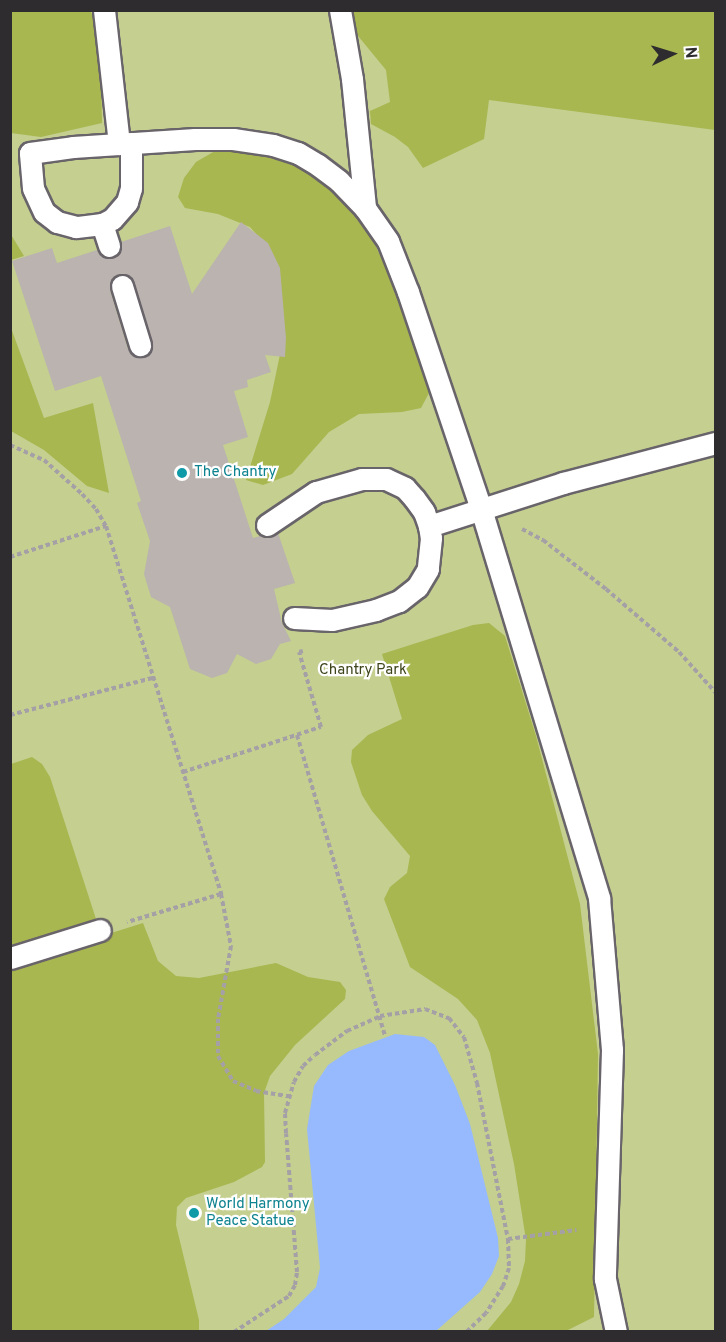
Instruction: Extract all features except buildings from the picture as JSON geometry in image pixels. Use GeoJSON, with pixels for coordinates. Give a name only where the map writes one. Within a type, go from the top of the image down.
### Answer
{"type":"FeatureCollection","features":[{"type":"Feature","properties":{"kind":"lane"},"geometry":{"type":"LineString","coordinates":[[104,10],[125,144],[132,173],[127,202],[121,212],[102,224],[76,227],[57,222],[44,212],[33,188],[30,153],[125,144],[223,139],[273,146],[298,153],[339,181],[394,233],[408,292],[481,508],[599,898],[612,1050],[605,1279],[616,1332]]}},
{"type":"Feature","properties":{"kind":"lane"},"geometry":{"type":"LineString","coordinates":[[340,10],[352,79],[365,208]]}},
{"type":"Feature","properties":{"kind":"lane"},"geometry":{"type":"LineString","coordinates":[[102,224],[109,246]]}},
{"type":"Feature","properties":{"kind":"lane"},"geometry":{"type":"LineString","coordinates":[[122,286],[140,345]]}},
{"type":"Feature","properties":{"kind":"lane"},"geometry":{"type":"LineString","coordinates":[[429,526],[563,483],[716,443]]}},
{"type":"Feature","properties":{"kind":"lane"},"geometry":{"type":"LineString","coordinates":[[267,525],[316,492],[362,479],[386,479],[405,488],[424,512],[429,526],[431,538],[428,569],[417,587],[399,601],[376,610],[332,620],[294,618]]}},
{"type":"Feature","properties":{"kind":"lane"},"geometry":{"type":"LineString","coordinates":[[10,958],[100,930]]}},
{"type":"Feature","properties":{"kind":"path"},"geometry":{"type":"LineString","coordinates":[[10,445],[44,460],[82,494],[96,509],[106,526],[221,894],[231,946],[218,1019],[218,1056],[233,1080],[256,1090],[289,1096]]}},
{"type":"Feature","properties":{"kind":"path"},"geometry":{"type":"LineString","coordinates":[[481,508],[543,540],[679,652],[716,693]]}},
{"type":"Feature","properties":{"kind":"path"},"geometry":{"type":"LineString","coordinates":[[10,557],[106,526]]}},
{"type":"Feature","properties":{"kind":"path"},"geometry":{"type":"LineString","coordinates":[[183,772],[321,727],[299,652],[307,650],[332,620]]}},
{"type":"Feature","properties":{"kind":"path"},"geometry":{"type":"LineString","coordinates":[[10,715],[152,678]]}},
{"type":"Feature","properties":{"kind":"path"},"geometry":{"type":"LineString","coordinates":[[297,735],[386,1035]]}},
{"type":"Feature","properties":{"kind":"path"},"geometry":{"type":"LineString","coordinates":[[100,930],[221,894]]}},
{"type":"Feature","properties":{"kind":"path"},"geometry":{"type":"LineString","coordinates":[[234,1332],[289,1296],[295,1285],[297,1272],[286,1133],[289,1096],[303,1066],[347,1031],[380,1016],[425,1009],[440,1013],[458,1027],[477,1083],[508,1239],[509,1268],[503,1286],[486,1313],[466,1332]]}},
{"type":"Feature","properties":{"kind":"path"},"geometry":{"type":"LineString","coordinates":[[508,1239],[606,1227]]}},
{"type":"Feature","properties":{"kind":"green space","name":"Chantry Park"},"geometry":{"type":"Polygon","coordinates":[[[10,11],[715,11],[715,1331],[10,1331],[10,11]]]}},
{"type":"Feature","properties":{"kind":"green space"},"geometry":{"type":"Polygon","coordinates":[[[11,11],[90,11],[93,15],[101,73],[102,123],[41,137],[11,133],[11,11]]]}},
{"type":"Feature","properties":{"kind":"green space"},"geometry":{"type":"Polygon","coordinates":[[[352,11],[715,11],[715,130],[489,100],[484,139],[423,168],[408,147],[371,124],[370,111],[390,102],[386,70],[354,31],[352,11]]]}},
{"type":"Feature","properties":{"kind":"green space"},"geometry":{"type":"Polygon","coordinates":[[[237,147],[296,162],[318,175],[348,207],[373,240],[406,312],[429,393],[421,408],[402,412],[359,414],[329,432],[292,474],[263,485],[246,480],[270,402],[282,345],[265,244],[250,227],[218,214],[185,208],[178,197],[184,178],[196,162],[215,151],[237,147]]]}},
{"type":"Feature","properties":{"kind":"green space"},"geometry":{"type":"Polygon","coordinates":[[[10,233],[24,256],[11,260],[10,260],[10,233]]]}},
{"type":"Feature","properties":{"kind":"green space"},"geometry":{"type":"Polygon","coordinates":[[[11,328],[44,418],[93,403],[109,493],[87,486],[44,450],[11,431],[11,328]]]}},
{"type":"Feature","properties":{"kind":"green space"},"geometry":{"type":"Polygon","coordinates":[[[489,623],[505,636],[536,736],[580,904],[598,1054],[594,1317],[566,1331],[487,1331],[511,1302],[519,1284],[525,1261],[526,1240],[514,1164],[490,1053],[477,1020],[458,999],[410,967],[384,899],[390,887],[407,873],[410,856],[372,811],[362,795],[351,762],[352,750],[368,735],[402,719],[382,654],[473,625],[489,623]]]}},
{"type":"Feature","properties":{"kind":"green space"},"geometry":{"type":"Polygon","coordinates":[[[32,757],[42,764],[50,777],[96,919],[11,946],[11,764],[32,757]]]}},
{"type":"Feature","properties":{"kind":"green space"},"geometry":{"type":"Polygon","coordinates":[[[143,923],[158,961],[176,976],[199,978],[276,963],[308,977],[340,982],[346,990],[345,999],[295,1045],[270,1076],[264,1093],[265,1162],[262,1167],[234,1182],[186,1198],[177,1207],[176,1225],[199,1320],[199,1331],[11,1331],[10,965],[143,923]]]}},
{"type":"Feature","properties":{"kind":"water"},"geometry":{"type":"Polygon","coordinates":[[[395,1034],[424,1037],[435,1045],[455,1085],[470,1124],[498,1238],[499,1256],[492,1274],[480,1292],[436,1331],[266,1331],[284,1319],[316,1287],[320,1268],[307,1129],[314,1086],[328,1065],[349,1051],[395,1034]]]}},
{"type":"Feature","properties":{"kind":"place","name":"The Chantry"},"geometry":{"type":"Point","coordinates":[182,473]}},
{"type":"Feature","properties":{"kind":"place","name":"World Harmony Peace Statue"},"geometry":{"type":"Point","coordinates":[194,1213]}}]}
